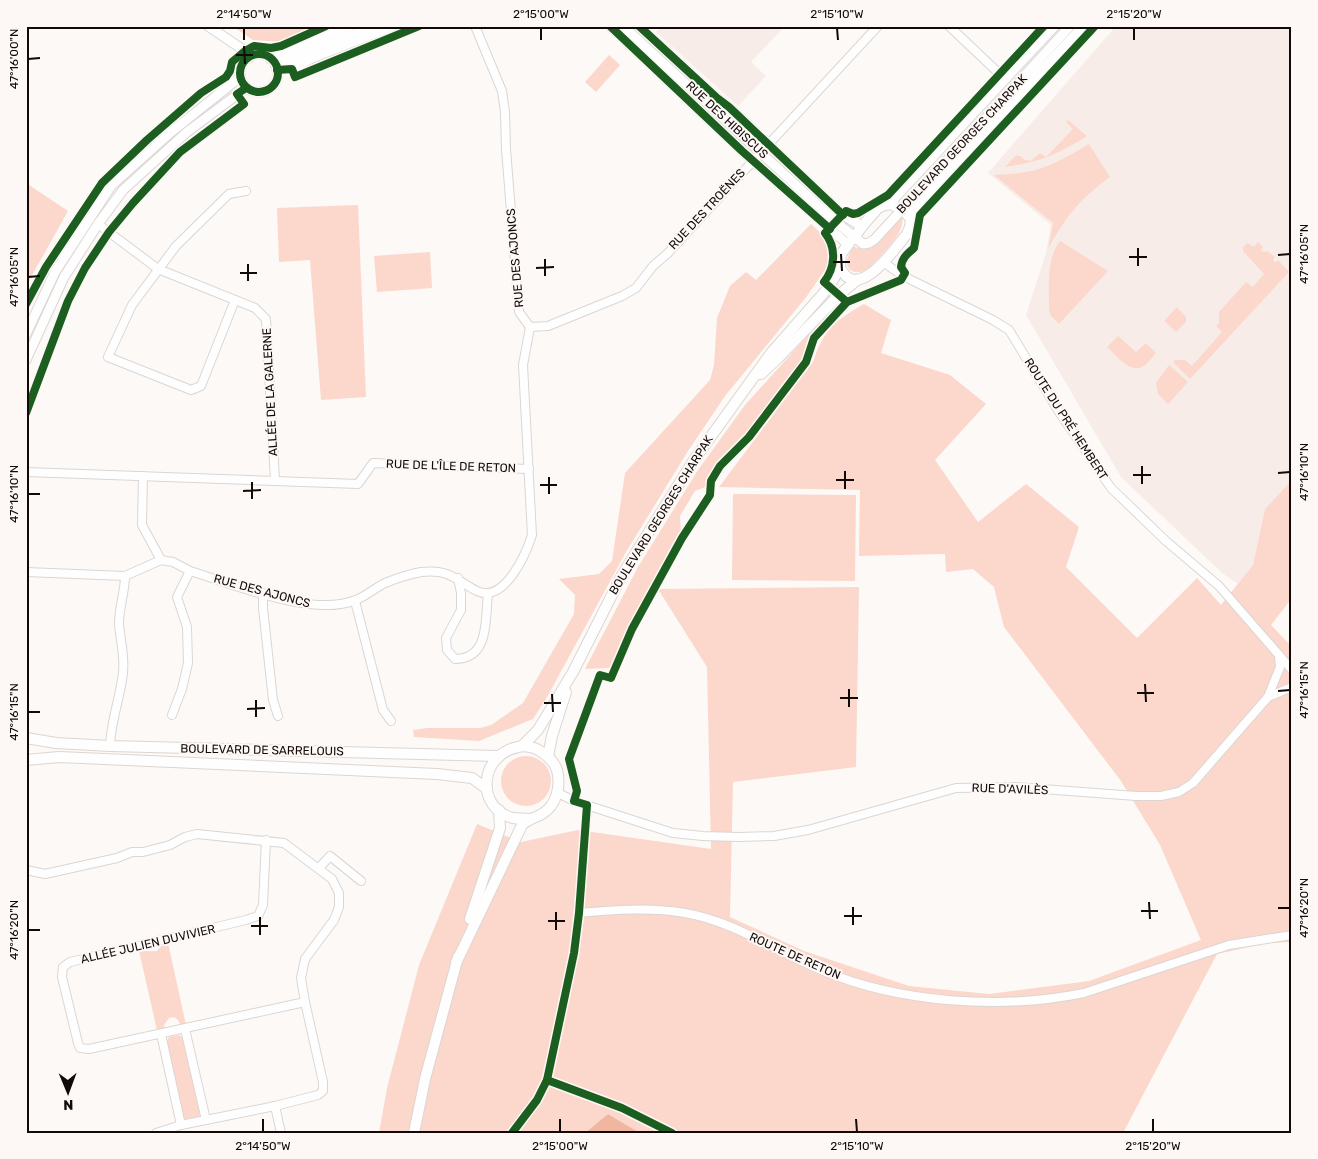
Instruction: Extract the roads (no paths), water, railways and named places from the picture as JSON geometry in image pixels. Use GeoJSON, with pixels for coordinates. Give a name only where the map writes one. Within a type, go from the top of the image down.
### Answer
{"type":"FeatureCollection","features":[{"type":"Feature","properties":{"kind":"main road","name":"BOULEVARD GEORGES CHARPAK"},"geometry":{"type":"LineString","coordinates":[[573,672],[622,575],[694,460],[771,353],[829,287],[840,267],[841,254],[852,236],[878,208],[891,204],[894,198],[1054,26]]}},
{"type":"Feature","properties":{"kind":"main road","name":"BOULEVARD GEORGES CHARPAK"},"geometry":{"type":"LineString","coordinates":[[744,390],[839,295],[857,280],[868,277],[908,234],[913,212],[1084,26]]}},
{"type":"Feature","properties":{"kind":"main road"},"geometry":{"type":"LineString","coordinates":[[891,204],[901,209],[911,218]]}},
{"type":"Feature","properties":{"kind":"main road"},"geometry":{"type":"LineString","coordinates":[[840,267],[847,276],[857,280]]}},
{"type":"Feature","properties":{"kind":"main road"},"geometry":{"type":"LineString","coordinates":[[522,746],[538,730],[573,672]]}},
{"type":"Feature","properties":{"kind":"main road"},"geometry":{"type":"LineString","coordinates":[[548,756],[552,736],[573,672]]}},
{"type":"Feature","properties":{"kind":"main road","name":"BOULEVARD DE SARRELOUIS"},"geometry":{"type":"LineString","coordinates":[[26,738],[56,743],[110,746],[497,756]]}},
{"type":"Feature","properties":{"kind":"main road"},"geometry":{"type":"LineString","coordinates":[[456,963],[522,825],[529,819],[542,814],[552,805],[558,793],[560,780],[556,767],[548,756],[536,748],[522,746],[509,749],[497,756],[488,771],[487,789],[491,800],[499,810],[513,818],[529,819]]}},
{"type":"Feature","properties":{"kind":"main road","name":"BOULEVARD DE SARRELOUIS"},"geometry":{"type":"LineString","coordinates":[[26,760],[59,757],[437,774],[472,778],[487,789]]}},
{"type":"Feature","properties":{"kind":"main road"},"geometry":{"type":"LineString","coordinates":[[414,1133],[425,1079],[456,963],[500,828],[499,810]]}},
{"type":"Feature","properties":{"kind":"street"},"geometry":{"type":"LineString","coordinates":[[208,26],[245,51],[249,58]]}},
{"type":"Feature","properties":{"kind":"street"},"geometry":{"type":"LineString","coordinates":[[274,64],[350,26]]}},
{"type":"Feature","properties":{"kind":"street"},"geometry":{"type":"LineString","coordinates":[[274,64],[288,61],[374,26]]}},
{"type":"Feature","properties":{"kind":"street"},"geometry":{"type":"LineString","coordinates":[[274,64],[277,78],[269,90],[262,92],[246,88],[240,77],[242,65],[249,58],[258,55],[265,56],[274,64],[292,69],[312,58],[393,26]]}},
{"type":"Feature","properties":{"kind":"street","name":"RUE DES AJONCS"},"geometry":{"type":"LineString","coordinates":[[475,26],[502,91],[519,312],[530,327]]}},
{"type":"Feature","properties":{"kind":"street","name":"RUE DES HIBISCUS"},"geometry":{"type":"LineString","coordinates":[[610,26],[752,160],[844,241],[847,246]]}},
{"type":"Feature","properties":{"kind":"street","name":"RUE DES HIBISCUS"},"geometry":{"type":"LineString","coordinates":[[623,26],[759,153],[852,236]]}},
{"type":"Feature","properties":{"kind":"street","name":"RUE DES HIBISCUS"},"geometry":{"type":"LineString","coordinates":[[639,26],[843,215],[860,225],[864,224]]}},
{"type":"Feature","properties":{"kind":"street","name":"RUE DES TROËNES"},"geometry":{"type":"LineString","coordinates":[[530,327],[548,326],[614,300],[636,288],[653,266],[878,26]]}},
{"type":"Feature","properties":{"kind":"street"},"geometry":{"type":"LineString","coordinates":[[949,26],[1005,79]]}},
{"type":"Feature","properties":{"kind":"street","name":"BOULEVARD GEORGES CHARPAK"},"geometry":{"type":"LineString","coordinates":[[852,236],[863,244],[875,239],[1070,26]]}},
{"type":"Feature","properties":{"kind":"street"},"geometry":{"type":"LineString","coordinates":[[26,334],[55,272],[112,186],[170,133],[240,77]]}},
{"type":"Feature","properties":{"kind":"street"},"geometry":{"type":"LineString","coordinates":[[26,360],[64,277],[98,224],[123,190],[187,132],[246,88]]}},
{"type":"Feature","properties":{"kind":"street"},"geometry":{"type":"LineString","coordinates":[[235,300],[201,386],[191,390],[108,357],[132,305],[176,246],[228,194],[246,191]]}},
{"type":"Feature","properties":{"kind":"street","name":"ALLÉE DE LA GALERNE"},"geometry":{"type":"LineString","coordinates":[[98,224],[158,269],[255,308],[266,319],[275,480]]}},
{"type":"Feature","properties":{"kind":"street","name":"ROUTE DU PRÉ HEMBERT"},"geometry":{"type":"LineString","coordinates":[[882,262],[903,276],[1010,330],[1058,412],[1111,488],[1166,541],[1219,586],[1292,670]]}},
{"type":"Feature","properties":{"kind":"street"},"geometry":{"type":"LineString","coordinates":[[458,578],[461,593],[461,610],[446,638],[447,650],[455,659],[465,659],[476,654],[482,642],[488,593],[502,587],[511,578],[526,551],[532,535],[523,365],[530,327]]}},
{"type":"Feature","properties":{"kind":"street","name":"RUE DE L'ÎLE DE RETON"},"geometry":{"type":"LineString","coordinates":[[26,472],[358,484],[374,463],[530,469]]}},
{"type":"Feature","properties":{"kind":"street"},"geometry":{"type":"LineString","coordinates":[[26,572],[125,576],[162,560],[142,525],[143,476]]}},
{"type":"Feature","properties":{"kind":"street","name":"RUE DES AJONCS"},"geometry":{"type":"LineString","coordinates":[[162,560],[173,562],[190,571],[306,605],[332,605],[355,600],[386,583],[419,573],[438,572],[458,578],[478,592],[488,593]]}},
{"type":"Feature","properties":{"kind":"street"},"geometry":{"type":"LineString","coordinates":[[172,715],[182,689],[188,663],[187,627],[177,597],[190,571]]}},
{"type":"Feature","properties":{"kind":"street"},"geometry":{"type":"LineString","coordinates":[[110,746],[110,734],[124,672],[124,650],[119,624],[125,576]]}},
{"type":"Feature","properties":{"kind":"street"},"geometry":{"type":"LineString","coordinates":[[263,593],[263,608],[274,700],[278,716]]}},
{"type":"Feature","properties":{"kind":"street"},"geometry":{"type":"LineString","coordinates":[[355,600],[383,710],[391,721]]}},
{"type":"Feature","properties":{"kind":"street","name":"RUE D'AVILÈS"},"geometry":{"type":"LineString","coordinates":[[587,805],[674,832],[738,838],[774,836],[808,830],[956,788],[1015,787],[1136,796],[1161,796],[1179,792],[1193,783],[1268,697],[1280,667],[1279,655]]}},
{"type":"Feature","properties":{"kind":"street"},"geometry":{"type":"LineString","coordinates":[[1268,697],[1292,687]]}},
{"type":"Feature","properties":{"kind":"street"},"geometry":{"type":"LineString","coordinates":[[558,793],[587,805]]}},
{"type":"Feature","properties":{"kind":"street","name":"ROUTE DE RETON"},"geometry":{"type":"LineString","coordinates":[[587,805],[579,913],[664,910],[705,918],[734,929],[822,970],[875,988],[938,1000],[977,1002],[1061,998],[1084,993],[1229,945],[1292,935]]}},
{"type":"Feature","properties":{"kind":"street"},"geometry":{"type":"LineString","coordinates":[[26,870],[45,874],[117,858],[132,852],[143,852],[170,845],[185,837],[197,834],[284,843],[332,879],[339,893],[339,907],[334,920],[305,958],[301,978],[324,1082],[323,1091],[318,1095],[275,1106],[181,1125],[156,1133]]}},
{"type":"Feature","properties":{"kind":"street","name":"ALLÉE JULIEN DUVIVIER"},"geometry":{"type":"LineString","coordinates":[[266,840],[264,905],[258,916],[70,962],[64,967],[62,978],[78,1043],[80,1048],[89,1049],[305,1002]]}},
{"type":"Feature","properties":{"kind":"street"},"geometry":{"type":"LineString","coordinates":[[319,868],[330,856],[361,881]]}},
{"type":"Feature","properties":{"kind":"street"},"geometry":{"type":"LineString","coordinates":[[185,1029],[206,1120]]}},
{"type":"Feature","properties":{"kind":"street"},"geometry":{"type":"LineString","coordinates":[[161,1034],[181,1125]]}},
{"type":"Feature","properties":{"kind":"street"},"geometry":{"type":"LineString","coordinates":[[275,1106],[281,1133]]}}]}
